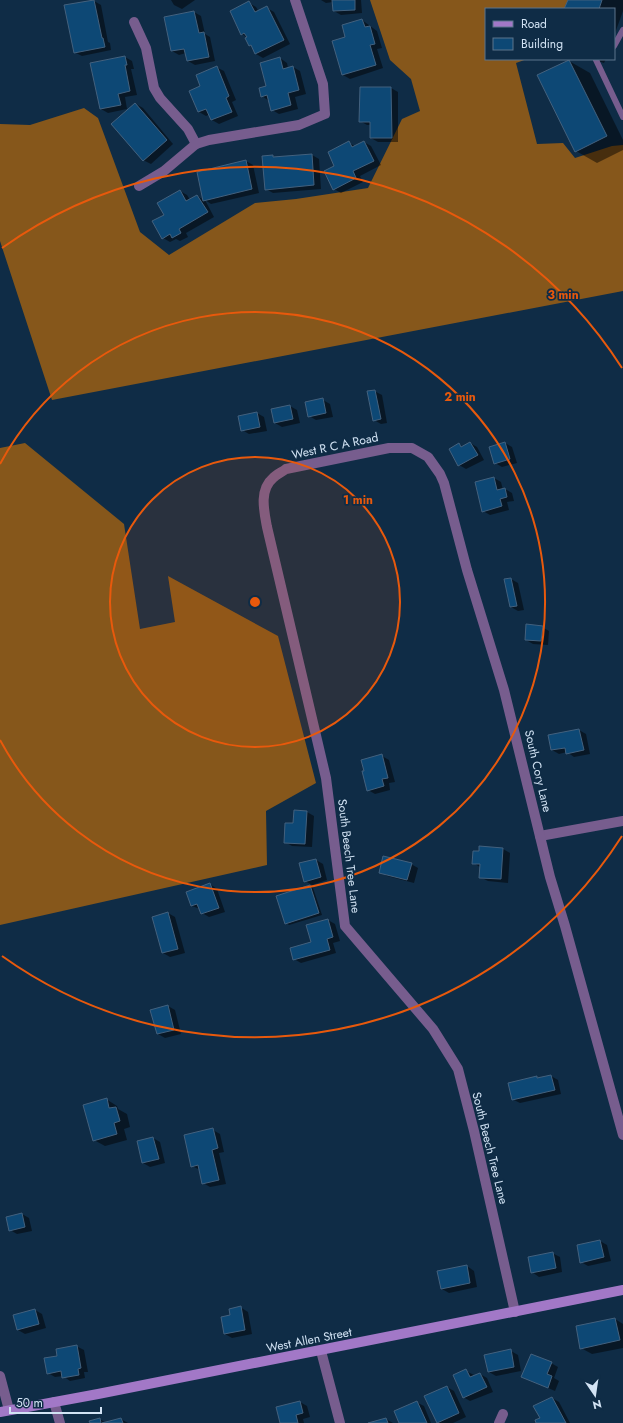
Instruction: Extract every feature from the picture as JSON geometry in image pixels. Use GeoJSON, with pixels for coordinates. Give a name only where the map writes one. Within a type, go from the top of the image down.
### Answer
{"type":"FeatureCollection","features":[{"type":"Feature","properties":{"kind":"street"},"geometry":{"type":"LineString","coordinates":[[139,186],[164,171],[196,144],[209,140],[299,125],[325,114],[323,84],[295,0]]}},
{"type":"Feature","properties":{"kind":"street"},"geometry":{"type":"LineString","coordinates":[[134,22],[146,48],[154,88],[160,98],[188,129],[196,144]]}},
{"type":"Feature","properties":{"kind":"street","name":"West R C A Road"},"geometry":{"type":"LineString","coordinates":[[286,469],[389,448]]}},
{"type":"Feature","properties":{"kind":"street","name":"South Cory Lane"},"geometry":{"type":"LineString","coordinates":[[389,448],[412,448],[424,454],[434,465],[444,483],[467,570],[510,714],[540,836],[623,1135]]}},
{"type":"Feature","properties":{"kind":"street","name":"South Beech Tree Lane"},"geometry":{"type":"LineString","coordinates":[[286,469],[272,478],[266,488],[264,507],[267,527],[326,778],[345,926],[433,1029],[458,1069],[516,1312]]}},
{"type":"Feature","properties":{"kind":"street"},"geometry":{"type":"LineString","coordinates":[[540,836],[623,821]]}},
{"type":"Feature","properties":{"kind":"street","name":"West Allen Street"},"geometry":{"type":"LineString","coordinates":[[5,1411],[321,1351],[623,1290]]}},
{"type":"Feature","properties":{"kind":"street"},"geometry":{"type":"LineString","coordinates":[[321,1351],[340,1423]]}},
{"type":"Feature","properties":{"kind":"street"},"geometry":{"type":"LineString","coordinates":[[0,1376],[5,1411]]}},
{"type":"Feature","properties":{"kind":"street"},"geometry":{"type":"LineString","coordinates":[[54,1402],[60,1423]]}},
{"type":"Feature","properties":{"kind":"lane"},"geometry":{"type":"LineString","coordinates":[[615,44],[623,30]]}},
{"type":"Feature","properties":{"kind":"lane"},"geometry":{"type":"LineString","coordinates":[[596,60],[623,117]]}},
{"type":"Feature","properties":{"kind":"shaded area"},"geometry":{"type":"Polygon","coordinates":[[[370,0],[569,0],[566,8],[485,8],[485,60],[524,60],[516,63],[537,144],[563,143],[575,158],[612,146],[623,145],[623,291],[52,400],[0,241],[0,124],[30,125],[84,108],[98,118],[140,232],[169,255],[255,203],[296,199],[368,188],[402,119],[420,111],[411,79],[390,60],[370,0]]]}},
{"type":"Feature","properties":{"kind":"shaded area"},"geometry":{"type":"Polygon","coordinates":[[[25,443],[124,524],[140,629],[175,622],[168,576],[278,636],[316,783],[266,811],[267,865],[0,925],[0,448],[25,443]]]}},
{"type":"Feature","properties":{"kind":"building"},"geometry":{"type":"Polygon","coordinates":[[[94,0],[105,47],[74,53],[64,5],[94,0]]]}},
{"type":"Feature","properties":{"kind":"building"},"geometry":{"type":"Polygon","coordinates":[[[332,0],[355,0],[355,10],[333,11],[332,0]]]}},
{"type":"Feature","properties":{"kind":"building"},"geometry":{"type":"Polygon","coordinates":[[[568,0],[602,0],[599,8],[564,8],[568,0]]]}},
{"type":"Feature","properties":{"kind":"building"},"geometry":{"type":"Polygon","coordinates":[[[249,1],[255,12],[267,6],[284,40],[255,54],[251,45],[249,46],[245,38],[247,37],[244,33],[241,35],[230,11],[249,1]]]}},
{"type":"Feature","properties":{"kind":"building"},"geometry":{"type":"Polygon","coordinates":[[[194,11],[199,33],[204,32],[209,57],[187,61],[184,49],[171,51],[164,17],[194,11]]]}},
{"type":"Feature","properties":{"kind":"building"},"geometry":{"type":"Polygon","coordinates":[[[362,19],[365,27],[370,26],[375,44],[370,45],[376,65],[342,75],[332,41],[345,37],[342,25],[362,19]]]}},
{"type":"Feature","properties":{"kind":"building"},"geometry":{"type":"Polygon","coordinates":[[[125,56],[127,65],[125,65],[130,91],[118,94],[121,105],[100,109],[90,63],[125,56]]]}},
{"type":"Feature","properties":{"kind":"building"},"geometry":{"type":"Polygon","coordinates":[[[280,57],[283,69],[293,66],[299,90],[288,93],[291,105],[271,111],[267,95],[261,97],[259,88],[266,86],[260,63],[280,57]]]}},
{"type":"Feature","properties":{"kind":"building"},"geometry":{"type":"Polygon","coordinates":[[[569,60],[607,136],[575,152],[537,75],[569,60]]]}},
{"type":"Feature","properties":{"kind":"building"},"geometry":{"type":"Polygon","coordinates":[[[217,66],[229,96],[226,98],[232,112],[211,120],[206,109],[198,112],[189,91],[200,86],[196,75],[217,66]]]}},
{"type":"Feature","properties":{"kind":"building"},"geometry":{"type":"Polygon","coordinates":[[[360,87],[391,87],[392,138],[370,138],[370,122],[359,122],[360,87]]]}},
{"type":"Feature","properties":{"kind":"building"},"geometry":{"type":"Polygon","coordinates":[[[135,103],[167,140],[143,161],[111,124],[135,103]]]}},
{"type":"Feature","properties":{"kind":"building"},"geometry":{"type":"Polygon","coordinates":[[[349,141],[352,147],[364,141],[374,161],[353,171],[356,178],[333,190],[324,171],[334,166],[328,152],[349,141]]]}},
{"type":"Feature","properties":{"kind":"building"},"geometry":{"type":"Polygon","coordinates":[[[312,154],[314,185],[265,190],[262,156],[273,155],[273,157],[312,154]]]}},
{"type":"Feature","properties":{"kind":"building"},"geometry":{"type":"Polygon","coordinates":[[[246,160],[252,189],[203,201],[197,172],[246,160]]]}},
{"type":"Feature","properties":{"kind":"building"},"geometry":{"type":"Polygon","coordinates":[[[180,190],[186,201],[197,195],[208,212],[179,229],[181,233],[172,238],[170,234],[162,239],[152,221],[164,215],[157,203],[180,190]]]}},
{"type":"Feature","properties":{"kind":"building"},"geometry":{"type":"Polygon","coordinates":[[[375,390],[381,419],[373,421],[367,391],[375,390]]]}},
{"type":"Feature","properties":{"kind":"building"},"geometry":{"type":"Polygon","coordinates":[[[323,398],[326,413],[308,417],[305,402],[323,398]]]}},
{"type":"Feature","properties":{"kind":"building"},"geometry":{"type":"Polygon","coordinates":[[[290,405],[293,419],[274,423],[271,409],[290,405]]]}},
{"type":"Feature","properties":{"kind":"building"},"geometry":{"type":"Polygon","coordinates":[[[257,412],[260,427],[241,431],[238,416],[257,412]]]}},
{"type":"Feature","properties":{"kind":"building"},"geometry":{"type":"Polygon","coordinates":[[[470,442],[478,455],[458,466],[449,449],[459,443],[461,447],[470,442]]]}},
{"type":"Feature","properties":{"kind":"building"},"geometry":{"type":"Polygon","coordinates":[[[505,442],[510,459],[494,464],[489,447],[505,442]]]}},
{"type":"Feature","properties":{"kind":"building"},"geometry":{"type":"Polygon","coordinates":[[[494,477],[497,490],[505,488],[507,497],[500,499],[502,506],[482,512],[475,482],[494,477]]]}},
{"type":"Feature","properties":{"kind":"building"},"geometry":{"type":"Polygon","coordinates":[[[511,578],[517,606],[510,607],[504,579],[511,578]]]}},
{"type":"Feature","properties":{"kind":"building"},"geometry":{"type":"Polygon","coordinates":[[[526,624],[543,626],[541,641],[525,640],[526,624]]]}},
{"type":"Feature","properties":{"kind":"building"},"geometry":{"type":"Polygon","coordinates":[[[579,729],[584,750],[566,754],[565,748],[551,750],[548,735],[579,729]]]}},
{"type":"Feature","properties":{"kind":"building"},"geometry":{"type":"Polygon","coordinates":[[[382,754],[388,778],[382,779],[384,786],[367,791],[361,760],[382,754]]]}},
{"type":"Feature","properties":{"kind":"building"},"geometry":{"type":"Polygon","coordinates":[[[294,810],[307,811],[305,844],[284,843],[285,823],[293,823],[294,810]]]}},
{"type":"Feature","properties":{"kind":"building"},"geometry":{"type":"Polygon","coordinates":[[[479,846],[503,848],[501,879],[479,878],[480,864],[472,864],[473,851],[479,851],[479,846]]]}},
{"type":"Feature","properties":{"kind":"building"},"geometry":{"type":"Polygon","coordinates":[[[383,856],[412,863],[407,880],[379,873],[383,856]]]}},
{"type":"Feature","properties":{"kind":"building"},"geometry":{"type":"Polygon","coordinates":[[[316,859],[321,877],[304,882],[299,863],[316,859]]]}},
{"type":"Feature","properties":{"kind":"building"},"geometry":{"type":"Polygon","coordinates":[[[210,883],[219,908],[201,914],[197,904],[191,906],[186,892],[210,883]]]}},
{"type":"Feature","properties":{"kind":"building"},"geometry":{"type":"Polygon","coordinates":[[[310,885],[319,913],[285,924],[276,896],[310,885]]]}},
{"type":"Feature","properties":{"kind":"building"},"geometry":{"type":"Polygon","coordinates":[[[168,912],[178,949],[162,953],[152,917],[168,912]]]}},
{"type":"Feature","properties":{"kind":"building"},"geometry":{"type":"Polygon","coordinates":[[[328,919],[333,937],[327,939],[330,950],[293,960],[290,948],[311,942],[306,925],[328,919]]]}},
{"type":"Feature","properties":{"kind":"building"},"geometry":{"type":"Polygon","coordinates":[[[168,1005],[174,1030],[157,1034],[150,1010],[168,1005]]]}},
{"type":"Feature","properties":{"kind":"building"},"geometry":{"type":"Polygon","coordinates":[[[551,1075],[555,1090],[512,1100],[508,1083],[537,1076],[537,1078],[551,1075]]]}},
{"type":"Feature","properties":{"kind":"building"},"geometry":{"type":"Polygon","coordinates":[[[107,1098],[109,1108],[116,1107],[120,1121],[114,1123],[117,1134],[93,1141],[83,1105],[107,1098]]]}},
{"type":"Feature","properties":{"kind":"building"},"geometry":{"type":"Polygon","coordinates":[[[213,1128],[218,1148],[212,1150],[219,1180],[202,1184],[198,1165],[191,1167],[184,1135],[213,1128]]]}},
{"type":"Feature","properties":{"kind":"building"},"geometry":{"type":"Polygon","coordinates":[[[153,1137],[159,1159],[142,1163],[137,1141],[153,1137]]]}},
{"type":"Feature","properties":{"kind":"building"},"geometry":{"type":"Polygon","coordinates":[[[22,1213],[25,1227],[9,1231],[6,1217],[22,1213]]]}},
{"type":"Feature","properties":{"kind":"building"},"geometry":{"type":"Polygon","coordinates":[[[600,1240],[604,1257],[580,1263],[577,1245],[600,1240]]]}},
{"type":"Feature","properties":{"kind":"building"},"geometry":{"type":"Polygon","coordinates":[[[553,1252],[556,1268],[531,1273],[528,1257],[553,1252]]]}},
{"type":"Feature","properties":{"kind":"building"},"geometry":{"type":"Polygon","coordinates":[[[467,1265],[470,1283],[441,1289],[437,1271],[467,1265]]]}},
{"type":"Feature","properties":{"kind":"building"},"geometry":{"type":"Polygon","coordinates":[[[241,1306],[245,1330],[224,1334],[221,1317],[230,1315],[229,1309],[241,1306]]]}},
{"type":"Feature","properties":{"kind":"building"},"geometry":{"type":"Polygon","coordinates":[[[35,1309],[39,1324],[17,1330],[13,1315],[35,1309]]]}},
{"type":"Feature","properties":{"kind":"building"},"geometry":{"type":"Polygon","coordinates":[[[615,1318],[620,1340],[580,1349],[576,1326],[615,1318]]]}},
{"type":"Feature","properties":{"kind":"building"},"geometry":{"type":"Polygon","coordinates":[[[77,1345],[81,1368],[78,1369],[79,1375],[62,1378],[61,1371],[47,1374],[44,1358],[57,1356],[56,1349],[77,1345]]]}},
{"type":"Feature","properties":{"kind":"building"},"geometry":{"type":"Polygon","coordinates":[[[511,1349],[514,1367],[488,1372],[484,1355],[511,1349]]]}},
{"type":"Feature","properties":{"kind":"building"},"geometry":{"type":"Polygon","coordinates":[[[531,1354],[552,1362],[547,1374],[552,1376],[548,1388],[521,1377],[531,1354]]]}},
{"type":"Feature","properties":{"kind":"building"},"geometry":{"type":"Polygon","coordinates":[[[466,1369],[470,1377],[480,1373],[487,1387],[463,1398],[453,1375],[466,1369]]]}},
{"type":"Feature","properties":{"kind":"building"},"geometry":{"type":"Polygon","coordinates":[[[447,1386],[459,1413],[437,1423],[424,1396],[447,1386]]]}},
{"type":"Feature","properties":{"kind":"building"},"geometry":{"type":"Polygon","coordinates":[[[552,1397],[566,1423],[536,1423],[535,1420],[540,1418],[533,1406],[552,1397]]]}},
{"type":"Feature","properties":{"kind":"building"},"geometry":{"type":"Polygon","coordinates":[[[300,1401],[303,1413],[296,1415],[298,1423],[280,1423],[276,1407],[300,1401]]]}},
{"type":"Feature","properties":{"kind":"building"},"geometry":{"type":"Polygon","coordinates":[[[417,1401],[427,1423],[399,1423],[394,1411],[417,1401]]]}},
{"type":"Feature","properties":{"kind":"building"},"geometry":{"type":"Polygon","coordinates":[[[100,1418],[101,1423],[90,1423],[89,1421],[100,1418]]]}},
{"type":"Feature","properties":{"kind":"building"},"geometry":{"type":"Polygon","coordinates":[[[121,1418],[123,1423],[102,1423],[121,1418]]]}},
{"type":"Feature","properties":{"kind":"building"},"geometry":{"type":"Polygon","coordinates":[[[386,1418],[388,1423],[368,1423],[386,1418]]]}}]}
